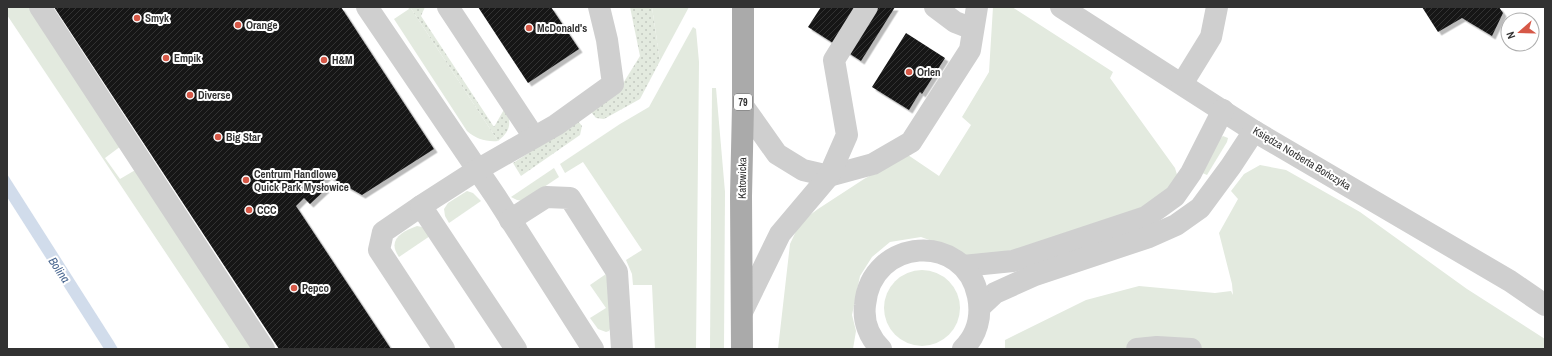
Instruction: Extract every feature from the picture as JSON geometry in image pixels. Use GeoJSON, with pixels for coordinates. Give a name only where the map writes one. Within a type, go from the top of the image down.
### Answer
{"type":"FeatureCollection","features":[{"type":"Feature","properties":{"kind":"main road","name":"Katowicka"},"geometry":{"type":"LineString","coordinates":[[742,349],[741,196],[743,7]]}},
{"type":"Feature","properties":{"kind":"street"},"geometry":{"type":"LineString","coordinates":[[40,7],[264,349]]}},
{"type":"Feature","properties":{"kind":"street"},"geometry":{"type":"LineString","coordinates":[[367,7],[477,170],[593,349]]}},
{"type":"Feature","properties":{"kind":"street"},"geometry":{"type":"LineString","coordinates":[[448,7],[534,137]]}},
{"type":"Feature","properties":{"kind":"street"},"geometry":{"type":"LineString","coordinates":[[444,349],[379,250],[383,232],[477,170],[556,125],[613,84],[607,40],[600,7]]}},
{"type":"Feature","properties":{"kind":"street"},"geometry":{"type":"LineString","coordinates":[[742,312],[780,234],[829,176],[847,135],[834,60],[867,7]]}},
{"type":"Feature","properties":{"kind":"street"},"geometry":{"type":"LineString","coordinates":[[935,7],[955,22],[973,29]]}},
{"type":"Feature","properties":{"kind":"street"},"geometry":{"type":"LineString","coordinates":[[743,106],[778,154],[803,170],[829,176],[873,164],[911,142],[970,50],[977,7]]}},
{"type":"Feature","properties":{"kind":"street","name":"Księdza Norberta Bończyka"},"geometry":{"type":"LineString","coordinates":[[1061,7],[1254,130],[1510,281],[1545,305]]}},
{"type":"Feature","properties":{"kind":"street"},"geometry":{"type":"LineString","coordinates":[[1182,84],[1211,37],[1217,7]]}},
{"type":"Feature","properties":{"kind":"street"},"geometry":{"type":"LineString","coordinates":[[963,266],[1013,261],[1146,216],[1175,196],[1192,173],[1223,110]]}},
{"type":"Feature","properties":{"kind":"street"},"geometry":{"type":"LineString","coordinates":[[980,307],[995,293],[1035,275],[1149,237],[1176,225],[1200,208],[1232,166],[1254,130]]}},
{"type":"Feature","properties":{"kind":"street"},"geometry":{"type":"LineString","coordinates":[[510,220],[546,197],[570,198],[617,272],[622,349]]}},
{"type":"Feature","properties":{"kind":"street"},"geometry":{"type":"LineString","coordinates":[[421,206],[516,349]]}},
{"type":"Feature","properties":{"kind":"street"},"geometry":{"type":"LineString","coordinates":[[872,344],[864,313],[866,293],[874,275],[888,260],[906,252],[927,250],[946,255],[963,266],[976,285],[980,307],[978,326],[968,347]]}},
{"type":"Feature","properties":{"kind":"street"},"geometry":{"type":"LineString","coordinates":[[1136,349],[1157,346],[1191,349]]}},
{"type":"Feature","properties":{"kind":"shaded area"},"geometry":{"type":"Polygon","coordinates":[[[7,7],[30,7],[121,146],[105,158],[120,179],[137,169],[255,349],[230,349],[7,15],[7,7]]]}},
{"type":"Feature","properties":{"kind":"shaded area"},"geometry":{"type":"Polygon","coordinates":[[[408,7],[410,7],[498,141],[481,139],[467,131],[394,19],[409,9],[408,7]]]}},
{"type":"Feature","properties":{"kind":"shaded area"},"geometry":{"type":"Polygon","coordinates":[[[410,7],[425,7],[421,16],[494,127],[506,106],[509,117],[509,125],[506,133],[498,141],[410,7]]]}},
{"type":"Feature","properties":{"kind":"shaded area"},"geometry":{"type":"Polygon","coordinates":[[[630,7],[652,7],[660,61],[640,99],[604,119],[596,118],[591,112],[617,93],[640,56],[630,7]]]}},
{"type":"Feature","properties":{"kind":"shaded area"},"geometry":{"type":"Polygon","coordinates":[[[652,7],[689,7],[660,61],[652,7]]]}},
{"type":"Feature","properties":{"kind":"shaded area"},"geometry":{"type":"Polygon","coordinates":[[[993,7],[1012,7],[1113,72],[1110,78],[1175,168],[1178,178],[1167,192],[1141,212],[1043,245],[971,257],[921,237],[890,242],[872,257],[860,276],[852,315],[856,331],[853,349],[778,349],[790,244],[797,229],[806,218],[818,209],[864,179],[908,155],[939,176],[971,125],[962,117],[989,72],[993,7]]]}},
{"type":"Feature","properties":{"kind":"shaded area"},"geometry":{"type":"Polygon","coordinates":[[[693,27],[696,29],[699,62],[696,349],[655,349],[652,285],[633,285],[632,274],[626,260],[642,250],[583,162],[565,173],[560,164],[620,124],[649,107],[693,27]]]}},
{"type":"Feature","properties":{"kind":"shaded area"},"geometry":{"type":"Polygon","coordinates":[[[712,88],[716,88],[725,192],[724,349],[710,349],[712,88]]]}},
{"type":"Feature","properties":{"kind":"shaded area"},"geometry":{"type":"Polygon","coordinates":[[[578,121],[582,126],[580,135],[521,176],[513,163],[578,121]]]}},
{"type":"Feature","properties":{"kind":"shaded area"},"geometry":{"type":"Polygon","coordinates":[[[1223,136],[1228,138],[1227,142],[1207,175],[1200,172],[1219,139],[1223,136]]]}},
{"type":"Feature","properties":{"kind":"shaded area"},"geometry":{"type":"Polygon","coordinates":[[[1260,165],[1286,170],[1360,212],[1467,289],[1545,339],[1545,349],[1005,349],[1005,340],[1086,300],[1139,286],[1215,293],[1231,291],[1233,295],[1232,284],[1219,233],[1238,199],[1231,191],[1244,174],[1260,165]]]}},
{"type":"Feature","properties":{"kind":"shaded area"},"geometry":{"type":"Polygon","coordinates":[[[554,168],[559,177],[523,201],[511,197],[554,168]]]}},
{"type":"Feature","properties":{"kind":"shaded area"},"geometry":{"type":"Polygon","coordinates":[[[467,191],[473,193],[481,201],[449,223],[445,216],[444,209],[448,203],[467,191]]]}},
{"type":"Feature","properties":{"kind":"shaded area"},"geometry":{"type":"Polygon","coordinates":[[[417,226],[422,227],[430,236],[399,257],[394,246],[395,241],[401,234],[417,226]]]}},
{"type":"Feature","properties":{"kind":"shaded area"},"geometry":{"type":"Polygon","coordinates":[[[922,270],[936,273],[949,281],[957,294],[960,308],[957,322],[949,335],[936,343],[922,346],[908,343],[895,335],[887,322],[884,308],[887,294],[895,281],[908,273],[922,270]]]}},
{"type":"Feature","properties":{"kind":"shaded area"},"geometry":{"type":"Polygon","coordinates":[[[606,274],[609,278],[611,327],[609,331],[606,332],[598,329],[590,318],[606,308],[590,285],[606,274]]]}},
{"type":"Feature","properties":{"kind":"water","name":"Bolina"},"geometry":{"type":"Polygon","coordinates":[[[7,174],[118,349],[104,349],[7,197],[7,174]]]}},
{"type":"Feature","properties":{"kind":"building","name":"Centrum Handlowe Quick Park Mysłowice"},"geometry":{"type":"Polygon","coordinates":[[[54,7],[341,7],[434,149],[362,195],[328,176],[321,183],[326,189],[310,204],[304,198],[296,206],[391,349],[279,349],[54,7]]]}},
{"type":"Feature","properties":{"kind":"building","name":"McDonald's"},"geometry":{"type":"Polygon","coordinates":[[[478,7],[551,7],[579,49],[528,83],[478,7]]]}},
{"type":"Feature","properties":{"kind":"building"},"geometry":{"type":"Polygon","coordinates":[[[821,7],[895,7],[861,61],[808,27],[821,7]]]}},
{"type":"Feature","properties":{"kind":"building"},"geometry":{"type":"Polygon","coordinates":[[[1422,7],[1499,7],[1502,12],[1500,12],[1500,19],[1492,36],[1462,18],[1438,32],[1422,7]]]}},
{"type":"Feature","properties":{"kind":"building","name":"Orlen"},"geometry":{"type":"Polygon","coordinates":[[[906,33],[945,58],[922,94],[920,92],[909,110],[872,87],[906,33]]]}},
{"type":"Feature","properties":{"kind":"place","name":"Smyk"},"geometry":{"type":"Point","coordinates":[137,18]}},
{"type":"Feature","properties":{"kind":"place","name":"Orange"},"geometry":{"type":"Point","coordinates":[238,25]}},
{"type":"Feature","properties":{"kind":"place","name":"McDonald's"},"geometry":{"type":"Point","coordinates":[529,28]}},
{"type":"Feature","properties":{"kind":"place","name":"Empik"},"geometry":{"type":"Point","coordinates":[166,58]}},
{"type":"Feature","properties":{"kind":"place","name":"H&M"},"geometry":{"type":"Point","coordinates":[324,60]}},
{"type":"Feature","properties":{"kind":"place","name":"Orlen"},"geometry":{"type":"Point","coordinates":[909,72]}},
{"type":"Feature","properties":{"kind":"place","name":"Diverse"},"geometry":{"type":"Point","coordinates":[190,95]}},
{"type":"Feature","properties":{"kind":"place","name":"Big Star"},"geometry":{"type":"Point","coordinates":[218,137]}},
{"type":"Feature","properties":{"kind":"place","name":"Centrum Handlowe Quick Park Mysłowice"},"geometry":{"type":"Point","coordinates":[246,180]}},
{"type":"Feature","properties":{"kind":"place","name":"CCC"},"geometry":{"type":"Point","coordinates":[249,210]}},
{"type":"Feature","properties":{"kind":"place","name":"Pepco"},"geometry":{"type":"Point","coordinates":[294,288]}}]}
